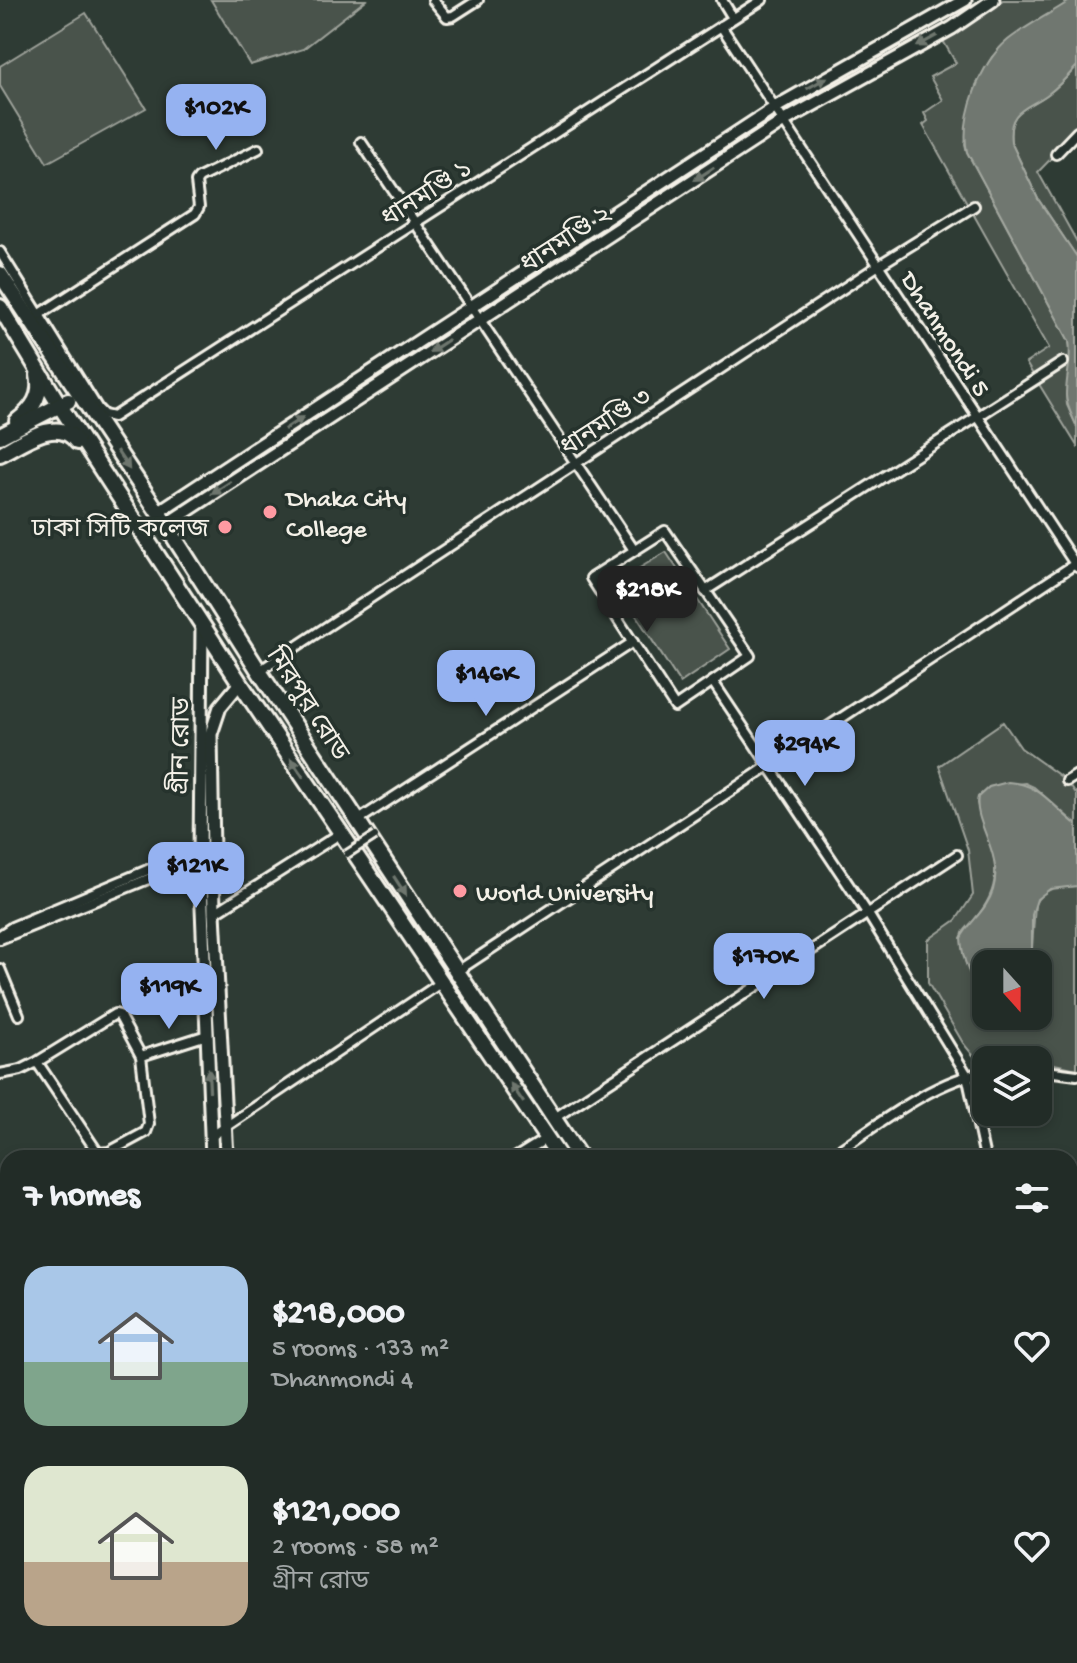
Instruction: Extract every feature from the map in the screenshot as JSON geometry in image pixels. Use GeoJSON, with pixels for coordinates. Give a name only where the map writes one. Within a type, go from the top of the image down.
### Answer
{"type":"FeatureCollection","features":[{"type":"Feature","properties":{"kind":"highway","name":"মিরপুর রোড"},"geometry":{"type":"LineString","coordinates":[[0,274],[34,318],[79,395],[574,1150]]}},
{"type":"Feature","properties":{"kind":"highway","name":"মিরপুর রোড"},"geometry":{"type":"LineString","coordinates":[[0,307],[60,406],[341,833],[350,853],[442,982],[555,1150]]}},
{"type":"Feature","properties":{"kind":"highway"},"geometry":{"type":"LineString","coordinates":[[0,434],[30,411],[36,400],[40,390],[36,366]]}},
{"type":"Feature","properties":{"kind":"highway"},"geometry":{"type":"LineString","coordinates":[[0,434],[79,395]]}},
{"type":"Feature","properties":{"kind":"highway"},"geometry":{"type":"LineString","coordinates":[[0,454],[39,433],[65,431],[72,435],[130,523],[146,536]]}},
{"type":"Feature","properties":{"kind":"highway"},"geometry":{"type":"LineString","coordinates":[[240,683],[259,671]]}},
{"type":"Feature","properties":{"kind":"main road","name":"ধানমণ্ডি ২"},"geometry":{"type":"LineString","coordinates":[[162,518],[471,307],[776,107],[965,0]]}},
{"type":"Feature","properties":{"kind":"main road","name":"ধানমণ্ডি ২"},"geometry":{"type":"LineString","coordinates":[[162,518],[480,320],[784,121],[952,28],[993,0]]}},
{"type":"Feature","properties":{"kind":"main road","name":"গ্রীন রোড"},"geometry":{"type":"LineString","coordinates":[[202,622],[200,853],[209,917],[227,1150]]}},
{"type":"Feature","properties":{"kind":"main road","name":"গ্রীন রোড"},"geometry":{"type":"LineString","coordinates":[[212,1150],[207,1035],[211,734],[220,707],[240,683]]}},
{"type":"Feature","properties":{"kind":"street"},"geometry":{"type":"LineString","coordinates":[[433,0],[447,17],[478,0]]}},
{"type":"Feature","properties":{"kind":"street"},"geometry":{"type":"LineString","coordinates":[[722,0],[733,18]]}},
{"type":"Feature","properties":{"kind":"street","name":"ধানমণ্ডি ১"},"geometry":{"type":"LineString","coordinates":[[34,318],[98,409],[104,415],[113,417],[762,0]]}},
{"type":"Feature","properties":{"kind":"street","name":"Dhanmondi 5"},"geometry":{"type":"LineString","coordinates":[[721,26],[1076,566]]}},
{"type":"Feature","properties":{"kind":"street"},"geometry":{"type":"LineString","coordinates":[[1056,154],[1077,132]]}},
{"type":"Feature","properties":{"kind":"street"},"geometry":{"type":"LineString","coordinates":[[361,142],[634,550]]}},
{"type":"Feature","properties":{"kind":"street"},"geometry":{"type":"LineString","coordinates":[[0,252],[34,318],[195,214],[199,207],[196,182],[199,178],[258,149]]}},
{"type":"Feature","properties":{"kind":"street","name":"ধানমণ্ডি ৩"},"geometry":{"type":"LineString","coordinates":[[259,671],[974,206]]}},
{"type":"Feature","properties":{"kind":"street"},"geometry":{"type":"LineString","coordinates":[[705,591],[1063,362]]}},
{"type":"Feature","properties":{"kind":"street"},"geometry":{"type":"LineString","coordinates":[[665,531],[750,656],[675,707],[591,578],[634,550],[665,531]]}},
{"type":"Feature","properties":{"kind":"street"},"geometry":{"type":"LineString","coordinates":[[456,973],[1076,566]]}},
{"type":"Feature","properties":{"kind":"street"},"geometry":{"type":"LineString","coordinates":[[357,821],[633,642]]}},
{"type":"Feature","properties":{"kind":"street"},"geometry":{"type":"LineString","coordinates":[[713,682],[868,914],[967,1075],[983,1150]]}},
{"type":"Feature","properties":{"kind":"street"},"geometry":{"type":"LineString","coordinates":[[1067,781],[1077,775]]}},
{"type":"Feature","properties":{"kind":"street"},"geometry":{"type":"LineString","coordinates":[[209,917],[341,833]]}},
{"type":"Feature","properties":{"kind":"street"},"geometry":{"type":"LineString","coordinates":[[350,853],[372,838]]}},
{"type":"Feature","properties":{"kind":"street"},"geometry":{"type":"LineString","coordinates":[[0,937],[200,853]]}},
{"type":"Feature","properties":{"kind":"street"},"geometry":{"type":"LineString","coordinates":[[552,1120],[957,855]]}},
{"type":"Feature","properties":{"kind":"street"},"geometry":{"type":"LineString","coordinates":[[0,969],[19,1015]]}},
{"type":"Feature","properties":{"kind":"street"},"geometry":{"type":"LineString","coordinates":[[212,1136],[442,982]]}},
{"type":"Feature","properties":{"kind":"street"},"geometry":{"type":"LineString","coordinates":[[0,1074],[21,1070],[115,1014],[121,1017],[141,1056],[149,1128],[112,1150]]}},
{"type":"Feature","properties":{"kind":"street"},"geometry":{"type":"LineString","coordinates":[[141,1056],[207,1035]]}},
{"type":"Feature","properties":{"kind":"street"},"geometry":{"type":"LineString","coordinates":[[37,1062],[96,1150]]}},
{"type":"Feature","properties":{"kind":"street"},"geometry":{"type":"LineString","coordinates":[[1052,1072],[1077,1075]]}},
{"type":"Feature","properties":{"kind":"street"},"geometry":{"type":"LineString","coordinates":[[841,1150],[942,1086],[972,1074]]}},
{"type":"Feature","properties":{"kind":"street"},"geometry":{"type":"LineString","coordinates":[[528,1150],[547,1138]]}},
{"type":"Feature","properties":{"kind":"shaded area"},"geometry":{"type":"Polygon","coordinates":[[[211,0],[366,0],[303,49],[250,65],[211,0]]]}},
{"type":"Feature","properties":{"kind":"shaded area"},"geometry":{"type":"Polygon","coordinates":[[[1003,0],[1071,0],[992,57],[976,85],[965,144],[1069,341],[1072,358],[1066,394],[1067,405],[1077,427],[1077,446],[1026,363],[1049,348],[923,125],[928,121],[924,113],[943,100],[930,77],[956,63],[942,39],[1003,0]]]}},
{"type":"Feature","properties":{"kind":"shaded area"},"geometry":{"type":"Polygon","coordinates":[[[1071,0],[1077,0],[1077,66],[1052,91],[1020,111],[1012,123],[1011,142],[1038,199],[1077,257],[1077,427],[1066,399],[1069,341],[967,152],[966,138],[974,92],[998,50],[1015,35],[1071,0]]]}},
{"type":"Feature","properties":{"kind":"shaded area"},"geometry":{"type":"Polygon","coordinates":[[[86,13],[146,108],[47,163],[0,86],[0,66],[86,13]]]}},
{"type":"Feature","properties":{"kind":"shaded area"},"geometry":{"type":"Polygon","coordinates":[[[1077,66],[1077,132],[1038,172],[1077,242],[1077,257],[1038,199],[1011,142],[1011,131],[1020,111],[1052,91],[1077,66]]]}},
{"type":"Feature","properties":{"kind":"shaded area"},"geometry":{"type":"Polygon","coordinates":[[[666,552],[730,649],[680,683],[615,583],[666,552]]]}},
{"type":"Feature","properties":{"kind":"shaded area"},"geometry":{"type":"Polygon","coordinates":[[[1003,722],[1021,748],[1067,781],[1077,792],[1077,825],[1034,787],[1025,783],[989,787],[978,797],[979,812],[994,857],[995,875],[986,904],[963,933],[962,940],[964,957],[972,978],[972,1030],[1052,1030],[1052,950],[1031,950],[1035,904],[1042,895],[1053,889],[1077,886],[1077,1069],[1052,1063],[1052,1046],[972,1046],[972,1054],[928,983],[928,940],[956,920],[973,895],[968,850],[939,766],[1003,722]]]}},
{"type":"Feature","properties":{"kind":"shaded area"},"geometry":{"type":"Polygon","coordinates":[[[1008,782],[1029,787],[1046,797],[1077,825],[1077,886],[1050,889],[1037,899],[1032,915],[1031,950],[972,950],[972,978],[961,938],[987,904],[993,890],[995,864],[978,807],[978,797],[989,787],[1008,782]]]}},
{"type":"Feature","properties":{"kind":"place","name":"Dhaka City College"},"geometry":{"type":"Point","coordinates":[270,512]}},
{"type":"Feature","properties":{"kind":"place","name":"ঢাকা সিটি কলেজ"},"geometry":{"type":"Point","coordinates":[225,527]}},
{"type":"Feature","properties":{"kind":"place","name":"World University"},"geometry":{"type":"Point","coordinates":[460,891]}}]}
